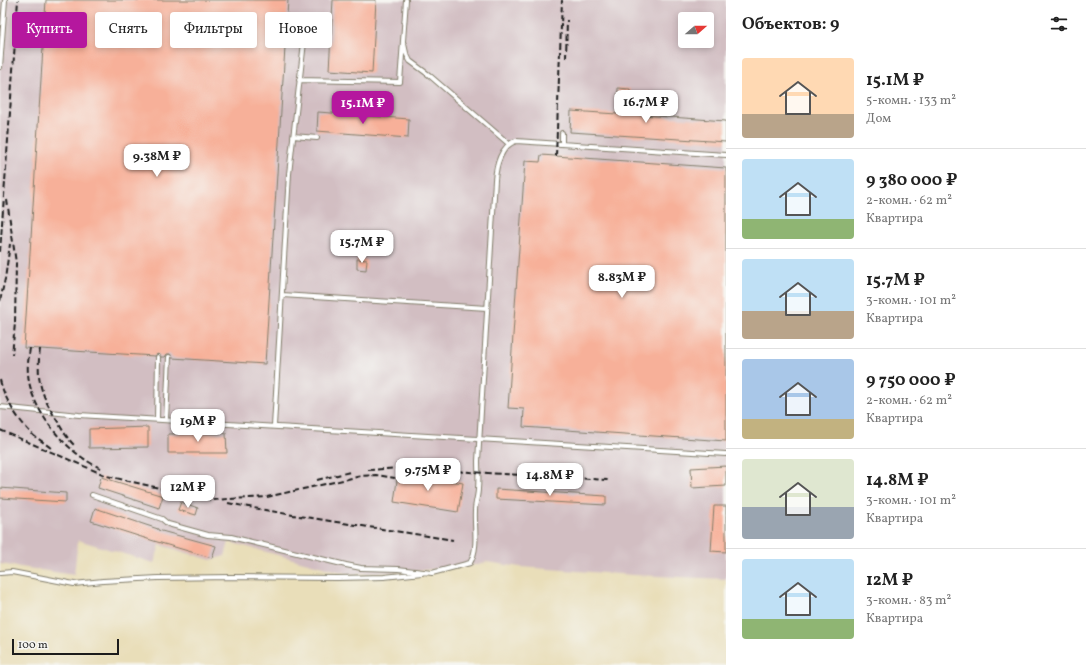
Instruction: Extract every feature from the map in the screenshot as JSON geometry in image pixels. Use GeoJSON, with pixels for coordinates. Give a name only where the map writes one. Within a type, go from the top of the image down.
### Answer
{"type":"FeatureCollection","features":[{"type":"Feature","properties":{"kind":"lane"},"geometry":{"type":"LineString","coordinates":[[0,67],[5,0]]}},
{"type":"Feature","properties":{"kind":"lane"},"geometry":{"type":"LineString","coordinates":[[299,80],[400,82],[406,0]]}},
{"type":"Feature","properties":{"kind":"lane"},"geometry":{"type":"LineString","coordinates":[[403,35],[406,53],[410,61],[429,75],[509,144]]}},
{"type":"Feature","properties":{"kind":"lane"},"geometry":{"type":"LineString","coordinates":[[274,426],[289,174],[303,48]]}},
{"type":"Feature","properties":{"kind":"lane"},"geometry":{"type":"LineString","coordinates":[[562,133],[562,144]]}},
{"type":"Feature","properties":{"kind":"lane"},"geometry":{"type":"LineString","coordinates":[[293,136],[317,138]]}},
{"type":"Feature","properties":{"kind":"lane"},"geometry":{"type":"LineString","coordinates":[[0,573],[12,572],[74,584],[158,578],[384,577],[432,573],[470,563],[474,557],[476,527],[475,510],[478,489],[487,308],[496,170],[499,160],[509,144],[516,141],[726,155]]}},
{"type":"Feature","properties":{"kind":"lane"},"geometry":{"type":"LineString","coordinates":[[282,294],[487,308]]}},
{"type":"Feature","properties":{"kind":"lane"},"geometry":{"type":"LineString","coordinates":[[157,419],[158,357]]}},
{"type":"Feature","properties":{"kind":"lane"},"geometry":{"type":"LineString","coordinates":[[166,420],[169,357]]}},
{"type":"Feature","properties":{"kind":"lane"},"geometry":{"type":"LineString","coordinates":[[0,407],[80,415],[726,454]]}},
{"type":"Feature","properties":{"kind":"lane"},"geometry":{"type":"LineString","coordinates":[[92,495],[162,519],[168,524],[208,535],[231,537],[361,568],[398,569],[432,573]]}},
{"type":"Feature","properties":{"kind":"shaded area"},"geometry":{"type":"Polygon","coordinates":[[[0,0],[726,0],[726,579],[633,575],[520,567],[487,562],[449,568],[349,574],[229,542],[225,556],[211,560],[160,545],[154,563],[78,540],[74,575],[0,564],[0,0]]]}},
{"type":"Feature","properties":{"kind":"building"},"geometry":{"type":"Polygon","coordinates":[[[46,0],[288,0],[287,12],[265,12],[265,48],[285,48],[265,364],[172,358],[170,354],[167,354],[165,357],[161,357],[158,354],[155,356],[24,348],[43,48],[87,48],[87,12],[45,12],[46,0]]]}},
{"type":"Feature","properties":{"kind":"building"},"geometry":{"type":"Polygon","coordinates":[[[333,0],[376,0],[372,73],[329,70],[330,48],[332,48],[333,0]]]}},
{"type":"Feature","properties":{"kind":"building"},"geometry":{"type":"Polygon","coordinates":[[[618,88],[630,89],[628,114],[726,121],[726,142],[570,132],[571,111],[617,114],[618,88]]]}},
{"type":"Feature","properties":{"kind":"building"},"geometry":{"type":"Polygon","coordinates":[[[318,112],[409,119],[408,138],[317,131],[318,112]]]}},
{"type":"Feature","properties":{"kind":"building"},"geometry":{"type":"Polygon","coordinates":[[[541,155],[726,168],[726,441],[523,427],[524,409],[508,408],[525,161],[540,162],[541,155]]]}},
{"type":"Feature","properties":{"kind":"building"},"geometry":{"type":"Polygon","coordinates":[[[357,259],[367,260],[366,270],[357,269],[357,259]]]}},
{"type":"Feature","properties":{"kind":"building"},"geometry":{"type":"Polygon","coordinates":[[[148,427],[148,447],[89,448],[89,429],[148,427]]]}},
{"type":"Feature","properties":{"kind":"building"},"geometry":{"type":"Polygon","coordinates":[[[226,433],[227,453],[168,453],[168,434],[226,433]]]}},
{"type":"Feature","properties":{"kind":"building"},"geometry":{"type":"Polygon","coordinates":[[[726,466],[726,486],[692,488],[691,468],[726,466]]]}},
{"type":"Feature","properties":{"kind":"building"},"geometry":{"type":"Polygon","coordinates":[[[398,473],[463,483],[458,512],[394,502],[398,473]]]}},
{"type":"Feature","properties":{"kind":"building"},"geometry":{"type":"Polygon","coordinates":[[[101,477],[163,496],[159,508],[98,488],[101,477]]]}},
{"type":"Feature","properties":{"kind":"building"},"geometry":{"type":"Polygon","coordinates":[[[0,488],[66,493],[66,502],[0,498],[0,488]]]}},
{"type":"Feature","properties":{"kind":"building"},"geometry":{"type":"Polygon","coordinates":[[[496,489],[606,496],[606,505],[496,499],[496,489]]]}},
{"type":"Feature","properties":{"kind":"building"},"geometry":{"type":"Polygon","coordinates":[[[181,502],[198,508],[196,515],[178,510],[181,502]]]}},
{"type":"Feature","properties":{"kind":"building"},"geometry":{"type":"Polygon","coordinates":[[[714,506],[726,506],[726,552],[711,551],[714,506]]]}},
{"type":"Feature","properties":{"kind":"building"},"geometry":{"type":"Polygon","coordinates":[[[95,508],[158,530],[216,546],[212,558],[91,521],[95,508]]]}},
{"type":"Feature","properties":{"kind":"railway"},"geometry":{"type":"LineString","coordinates":[[0,252],[18,0]]}},
{"type":"Feature","properties":{"kind":"railway"},"geometry":{"type":"LineString","coordinates":[[556,156],[562,0]]}},
{"type":"Feature","properties":{"kind":"railway"},"geometry":{"type":"LineString","coordinates":[[566,58],[567,20]]}},
{"type":"Feature","properties":{"kind":"railway"},"geometry":{"type":"LineString","coordinates":[[7,200],[16,263],[15,323],[12,355]]}},
{"type":"Feature","properties":{"kind":"railway"},"geometry":{"type":"LineString","coordinates":[[0,301],[10,244]]}},
{"type":"Feature","properties":{"kind":"railway"},"geometry":{"type":"LineString","coordinates":[[30,348],[28,360],[30,388],[44,417],[65,443],[77,454],[90,463],[103,469]]}},
{"type":"Feature","properties":{"kind":"railway"},"geometry":{"type":"LineString","coordinates":[[40,349],[39,379],[47,404],[61,428],[74,445]]}},
{"type":"Feature","properties":{"kind":"railway"},"geometry":{"type":"LineString","coordinates":[[0,380],[5,396],[23,424],[34,436],[52,449]]}},
{"type":"Feature","properties":{"kind":"railway"},"geometry":{"type":"LineString","coordinates":[[0,430],[107,476],[211,500],[267,497],[361,476],[376,475],[395,478]]}},
{"type":"Feature","properties":{"kind":"railway"},"geometry":{"type":"LineString","coordinates":[[368,470],[401,468],[608,480]]}},
{"type":"Feature","properties":{"kind":"railway"},"geometry":{"type":"LineString","coordinates":[[317,480],[350,472]]}},
{"type":"Feature","properties":{"kind":"railway"},"geometry":{"type":"LineString","coordinates":[[228,503],[453,540]]}}]}
